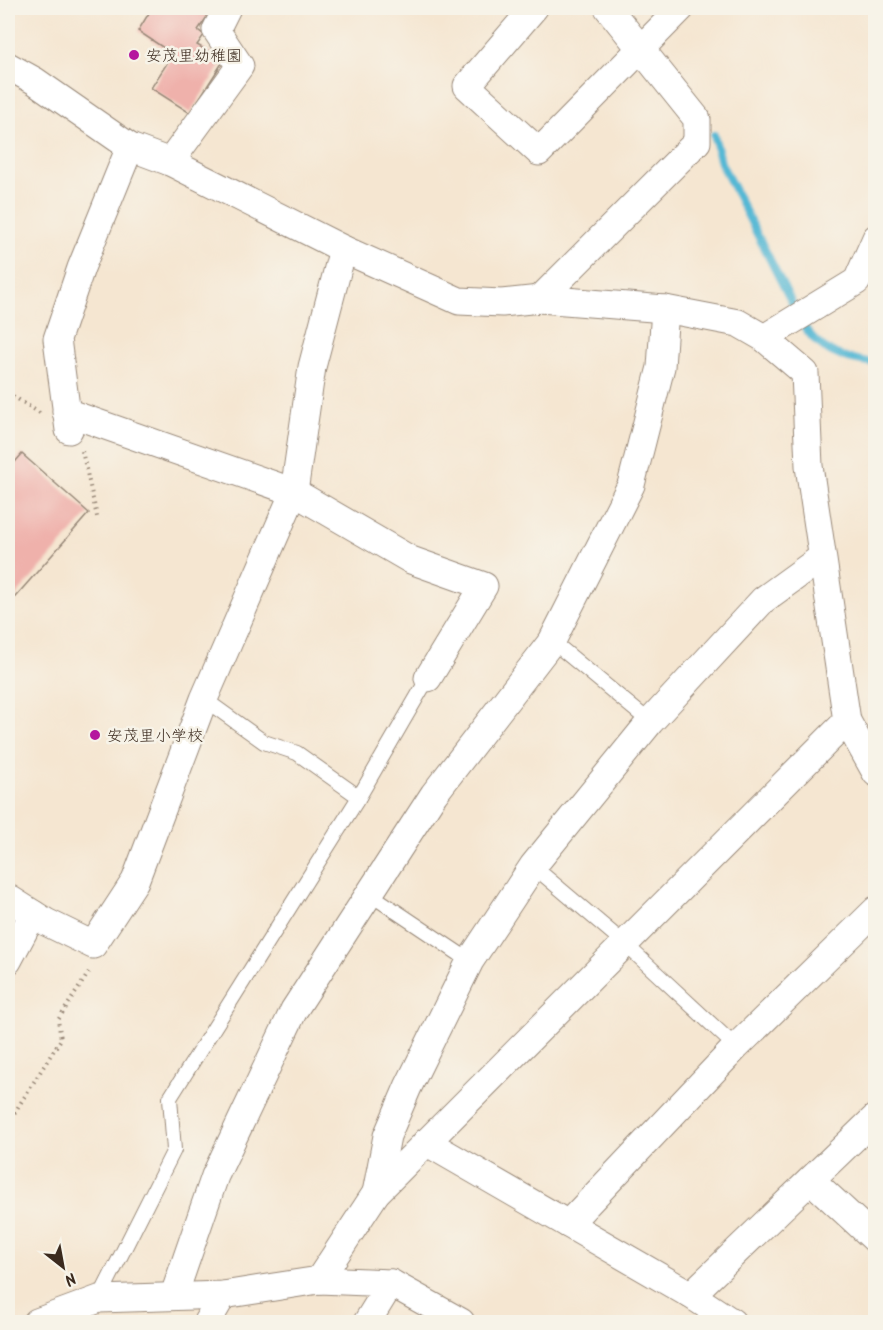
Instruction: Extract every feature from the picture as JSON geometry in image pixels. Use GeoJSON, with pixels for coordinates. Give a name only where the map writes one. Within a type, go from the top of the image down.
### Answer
{"type":"FeatureCollection","features":[{"type":"Feature","properties":{"kind":"street"},"geometry":{"type":"LineString","coordinates":[[170,162],[240,66],[216,30],[227,8]]}},
{"type":"Feature","properties":{"kind":"street"},"geometry":{"type":"LineString","coordinates":[[534,8],[467,86],[539,152],[681,8]]}},
{"type":"Feature","properties":{"kind":"street"},"geometry":{"type":"LineString","coordinates":[[540,299],[697,142],[697,119],[641,46],[608,8]]}},
{"type":"Feature","properties":{"kind":"street"},"geometry":{"type":"LineString","coordinates":[[8,66],[35,81],[130,147],[170,162],[343,249],[459,301],[502,303],[540,299],[665,309],[738,323],[764,338],[805,373],[809,466],[847,721],[876,773]]}},
{"type":"Feature","properties":{"kind":"street"},"geometry":{"type":"LineString","coordinates":[[130,147],[81,268],[57,339],[68,421],[294,492],[411,560],[484,586],[428,678]]}},
{"type":"Feature","properties":{"kind":"street"},"geometry":{"type":"LineString","coordinates":[[764,338],[857,281],[876,238]]}},
{"type":"Feature","properties":{"kind":"street"},"geometry":{"type":"LineString","coordinates":[[8,898],[33,914],[93,945],[135,880],[204,699],[294,492],[312,367],[343,249]]}},
{"type":"Feature","properties":{"kind":"street"},"geometry":{"type":"LineString","coordinates":[[174,1295],[215,1176],[294,1010],[434,794],[552,641],[631,485],[661,367],[665,309]]}},
{"type":"Feature","properties":{"kind":"street"},"geometry":{"type":"LineString","coordinates":[[376,1192],[387,1136],[408,1087],[470,962],[533,866],[650,722],[763,600],[821,558]]}},
{"type":"Feature","properties":{"kind":"street"},"geometry":{"type":"LineString","coordinates":[[319,1280],[376,1192],[847,721]]}},
{"type":"Feature","properties":{"kind":"street"},"geometry":{"type":"LineString","coordinates":[[568,1224],[736,1047],[876,910]]}},
{"type":"Feature","properties":{"kind":"street"},"geometry":{"type":"LineString","coordinates":[[8,961],[33,914]]}},
{"type":"Feature","properties":{"kind":"street"},"geometry":{"type":"LineString","coordinates":[[691,1295],[876,1117]]}},
{"type":"Feature","properties":{"kind":"street"},"geometry":{"type":"LineString","coordinates":[[426,1142],[691,1295],[732,1323]]}},
{"type":"Feature","properties":{"kind":"street"},"geometry":{"type":"LineString","coordinates":[[811,1180],[876,1240]]}},
{"type":"Feature","properties":{"kind":"street"},"geometry":{"type":"LineString","coordinates":[[38,1323],[99,1299],[223,1295],[319,1280],[391,1284],[461,1323]]}},
{"type":"Feature","properties":{"kind":"street"},"geometry":{"type":"LineString","coordinates":[[367,1323],[391,1284]]}},
{"type":"Feature","properties":{"kind":"street"},"geometry":{"type":"LineString","coordinates":[[207,1323],[223,1295]]}},
{"type":"Feature","properties":{"kind":"lane"},"geometry":{"type":"LineString","coordinates":[[552,641],[650,722]]}},
{"type":"Feature","properties":{"kind":"lane"},"geometry":{"type":"LineString","coordinates":[[99,1299],[174,1150],[170,1098],[358,796],[428,678]]}},
{"type":"Feature","properties":{"kind":"lane"},"geometry":{"type":"LineString","coordinates":[[204,699],[264,742],[297,753],[358,796]]}},
{"type":"Feature","properties":{"kind":"lane"},"geometry":{"type":"LineString","coordinates":[[533,866],[624,943],[736,1047]]}},
{"type":"Feature","properties":{"kind":"lane"},"geometry":{"type":"LineString","coordinates":[[370,894],[470,962]]}},
{"type":"Feature","properties":{"kind":"path"},"geometry":{"type":"LineString","coordinates":[[8,393],[68,421],[84,454],[87,481],[98,521]]}},
{"type":"Feature","properties":{"kind":"path"},"geometry":{"type":"LineString","coordinates":[[8,1123],[62,1039],[58,1020],[94,963],[93,945]]}},
{"type":"Feature","properties":{"kind":"building"},"geometry":{"type":"Polygon","coordinates":[[[152,8],[213,8],[198,30],[204,35],[197,45],[224,60],[190,113],[151,88],[173,54],[138,31],[152,8]]]}},
{"type":"Feature","properties":{"kind":"building"},"geometry":{"type":"Polygon","coordinates":[[[22,454],[89,513],[8,605],[8,470],[22,454]]]}},
{"type":"Feature","properties":{"kind":"waterway"},"geometry":{"type":"LineString","coordinates":[[714,135],[721,163],[792,303]]}},
{"type":"Feature","properties":{"kind":"waterway"},"geometry":{"type":"LineString","coordinates":[[801,322],[816,341],[833,353],[876,363]]}},
{"type":"Feature","properties":{"kind":"place","name":"安茂里幼稚園"},"geometry":{"type":"Point","coordinates":[134,55]}},
{"type":"Feature","properties":{"kind":"place","name":"安茂里小学校"},"geometry":{"type":"Point","coordinates":[95,735]}}]}
